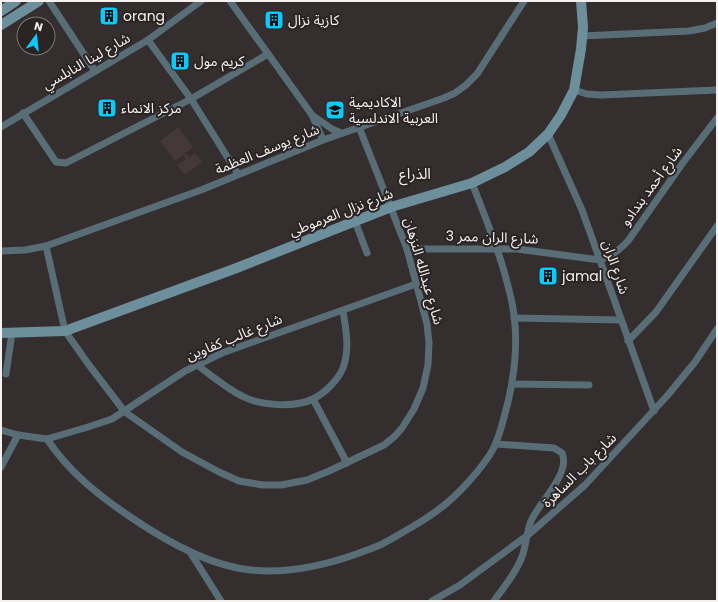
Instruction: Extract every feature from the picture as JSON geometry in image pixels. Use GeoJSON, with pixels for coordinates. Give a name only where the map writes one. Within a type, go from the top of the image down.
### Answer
{"type":"FeatureCollection","features":[{"type":"Feature","properties":{"kind":"street"},"geometry":{"type":"LineString","coordinates":[[1,11],[16,1]]}},
{"type":"Feature","properties":{"kind":"street"},"geometry":{"type":"LineString","coordinates":[[1,25],[39,1]]}},
{"type":"Feature","properties":{"kind":"street"},"geometry":{"type":"LineString","coordinates":[[49,1],[95,71]]}},
{"type":"Feature","properties":{"kind":"street","name":"شارع لينا النابلسي"},"geometry":{"type":"LineString","coordinates":[[1,127],[148,40],[201,1]]}},
{"type":"Feature","properties":{"kind":"street"},"geometry":{"type":"LineString","coordinates":[[230,1],[312,115],[323,140]]}},
{"type":"Feature","properties":{"kind":"street","name":"شارع يوسف العظمة"},"geometry":{"type":"LineString","coordinates":[[1,250],[25,250],[46,246],[194,192],[359,126],[444,98],[466,85],[477,74],[487,61],[524,1]]}},
{"type":"Feature","properties":{"kind":"street","name":"شارع نزال العرموطي"},"geometry":{"type":"LineString","coordinates":[[1,332],[65,331],[234,269],[391,207],[472,183],[505,167],[529,152],[548,134],[561,115],[574,90],[579,69],[582,36],[583,21],[581,1]]}},
{"type":"Feature","properties":{"kind":"street"},"geometry":{"type":"LineString","coordinates":[[582,36],[689,31],[705,28],[717,23]]}},
{"type":"Feature","properties":{"kind":"street"},"geometry":{"type":"LineString","coordinates":[[148,40],[191,99],[238,174]]}},
{"type":"Feature","properties":{"kind":"street"},"geometry":{"type":"LineString","coordinates":[[23,113],[56,162],[61,163],[72,160],[191,99],[268,54]]}},
{"type":"Feature","properties":{"kind":"street"},"geometry":{"type":"LineString","coordinates":[[574,90],[587,94],[601,95],[717,90]]}},
{"type":"Feature","properties":{"kind":"street"},"geometry":{"type":"LineString","coordinates":[[312,115],[332,129],[341,133]]}},
{"type":"Feature","properties":{"kind":"street","name":"شارع أحمد بندادو"},"geometry":{"type":"LineString","coordinates":[[600,260],[614,254],[628,241],[682,164],[717,118]]}},
{"type":"Feature","properties":{"kind":"street","name":"شارع عبدالله النزهان"},"geometry":{"type":"LineString","coordinates":[[46,246],[65,331],[125,412],[182,452],[218,472],[239,481],[263,485],[281,485],[307,480],[384,445],[394,436],[402,428],[414,408],[423,388],[428,366],[429,342],[427,324],[407,249],[359,126]]}},
{"type":"Feature","properties":{"kind":"street","name":"شارع الران"},"geometry":{"type":"LineString","coordinates":[[548,134],[582,210],[654,411]]}},
{"type":"Feature","properties":{"kind":"street"},"geometry":{"type":"LineString","coordinates":[[1,430],[18,435],[47,439],[63,462],[115,507],[145,527],[190,552],[227,566],[250,570],[277,571],[309,567],[343,559],[383,544],[434,514],[454,498],[484,463],[496,444],[504,418],[512,384],[515,356],[514,318],[511,295],[497,248],[472,183]]}},
{"type":"Feature","properties":{"kind":"street"},"geometry":{"type":"LineString","coordinates":[[355,221],[367,253]]}},
{"type":"Feature","properties":{"kind":"street"},"geometry":{"type":"LineString","coordinates":[[628,341],[656,312],[717,226]]}},
{"type":"Feature","properties":{"kind":"street","name":"شارع الران ممر 3"},"geometry":{"type":"LineString","coordinates":[[407,249],[497,248],[527,250],[600,260]]}},
{"type":"Feature","properties":{"kind":"street","name":"شارع غالب كفاوين"},"geometry":{"type":"LineString","coordinates":[[47,439],[112,419],[197,364],[222,353],[416,284]]}},
{"type":"Feature","properties":{"kind":"street"},"geometry":{"type":"LineString","coordinates":[[197,364],[242,397],[281,405],[313,399],[328,388],[339,375],[343,367],[346,357],[347,341],[343,311]]}},
{"type":"Feature","properties":{"kind":"street"},"geometry":{"type":"LineString","coordinates":[[514,318],[621,320]]}},
{"type":"Feature","properties":{"kind":"street","name":"شارع باب الساهرة"},"geometry":{"type":"LineString","coordinates":[[432,601],[460,585],[528,535],[586,485],[682,379],[717,329]]}},
{"type":"Feature","properties":{"kind":"street"},"geometry":{"type":"LineString","coordinates":[[6,374],[12,333]]}},
{"type":"Feature","properties":{"kind":"street"},"geometry":{"type":"LineString","coordinates":[[512,384],[589,385]]}},
{"type":"Feature","properties":{"kind":"street"},"geometry":{"type":"LineString","coordinates":[[313,399],[347,463]]}},
{"type":"Feature","properties":{"kind":"street"},"geometry":{"type":"LineString","coordinates":[[1,467],[18,435]]}},
{"type":"Feature","properties":{"kind":"street"},"geometry":{"type":"LineString","coordinates":[[494,601],[520,563],[534,515],[559,475],[562,467],[563,455],[558,450],[549,447],[496,444]]}},
{"type":"Feature","properties":{"kind":"street"},"geometry":{"type":"LineString","coordinates":[[190,552],[221,601]]}},
{"type":"Feature","properties":{"kind":"shaded area"},"geometry":{"type":"Polygon","coordinates":[[[178,127],[193,147],[185,153],[189,157],[195,153],[202,162],[185,175],[177,165],[186,159],[183,155],[175,161],[160,141],[178,127]]]}},
{"type":"Feature","properties":{"kind":"place","name":"orang"},"geometry":{"type":"Point","coordinates":[109,16]}},
{"type":"Feature","properties":{"kind":"place","name":"كازية نزال"},"geometry":{"type":"Point","coordinates":[274,20]}},
{"type":"Feature","properties":{"kind":"place","name":"كريم مول"},"geometry":{"type":"Point","coordinates":[180,61]}},
{"type":"Feature","properties":{"kind":"place","name":"مركز الانماء"},"geometry":{"type":"Point","coordinates":[107,108]}},
{"type":"Feature","properties":{"kind":"place","name":"الاكاديمية العربية الاندلسية"},"geometry":{"type":"Point","coordinates":[335,110]}},
{"type":"Feature","properties":{"kind":"place","name":"jamal"},"geometry":{"type":"Point","coordinates":[548,276]}},
{"type":"Feature","properties":{"kind":"district","name":"الذراع"},"geometry":{"type":"Point","coordinates":[415,173]}}]}
